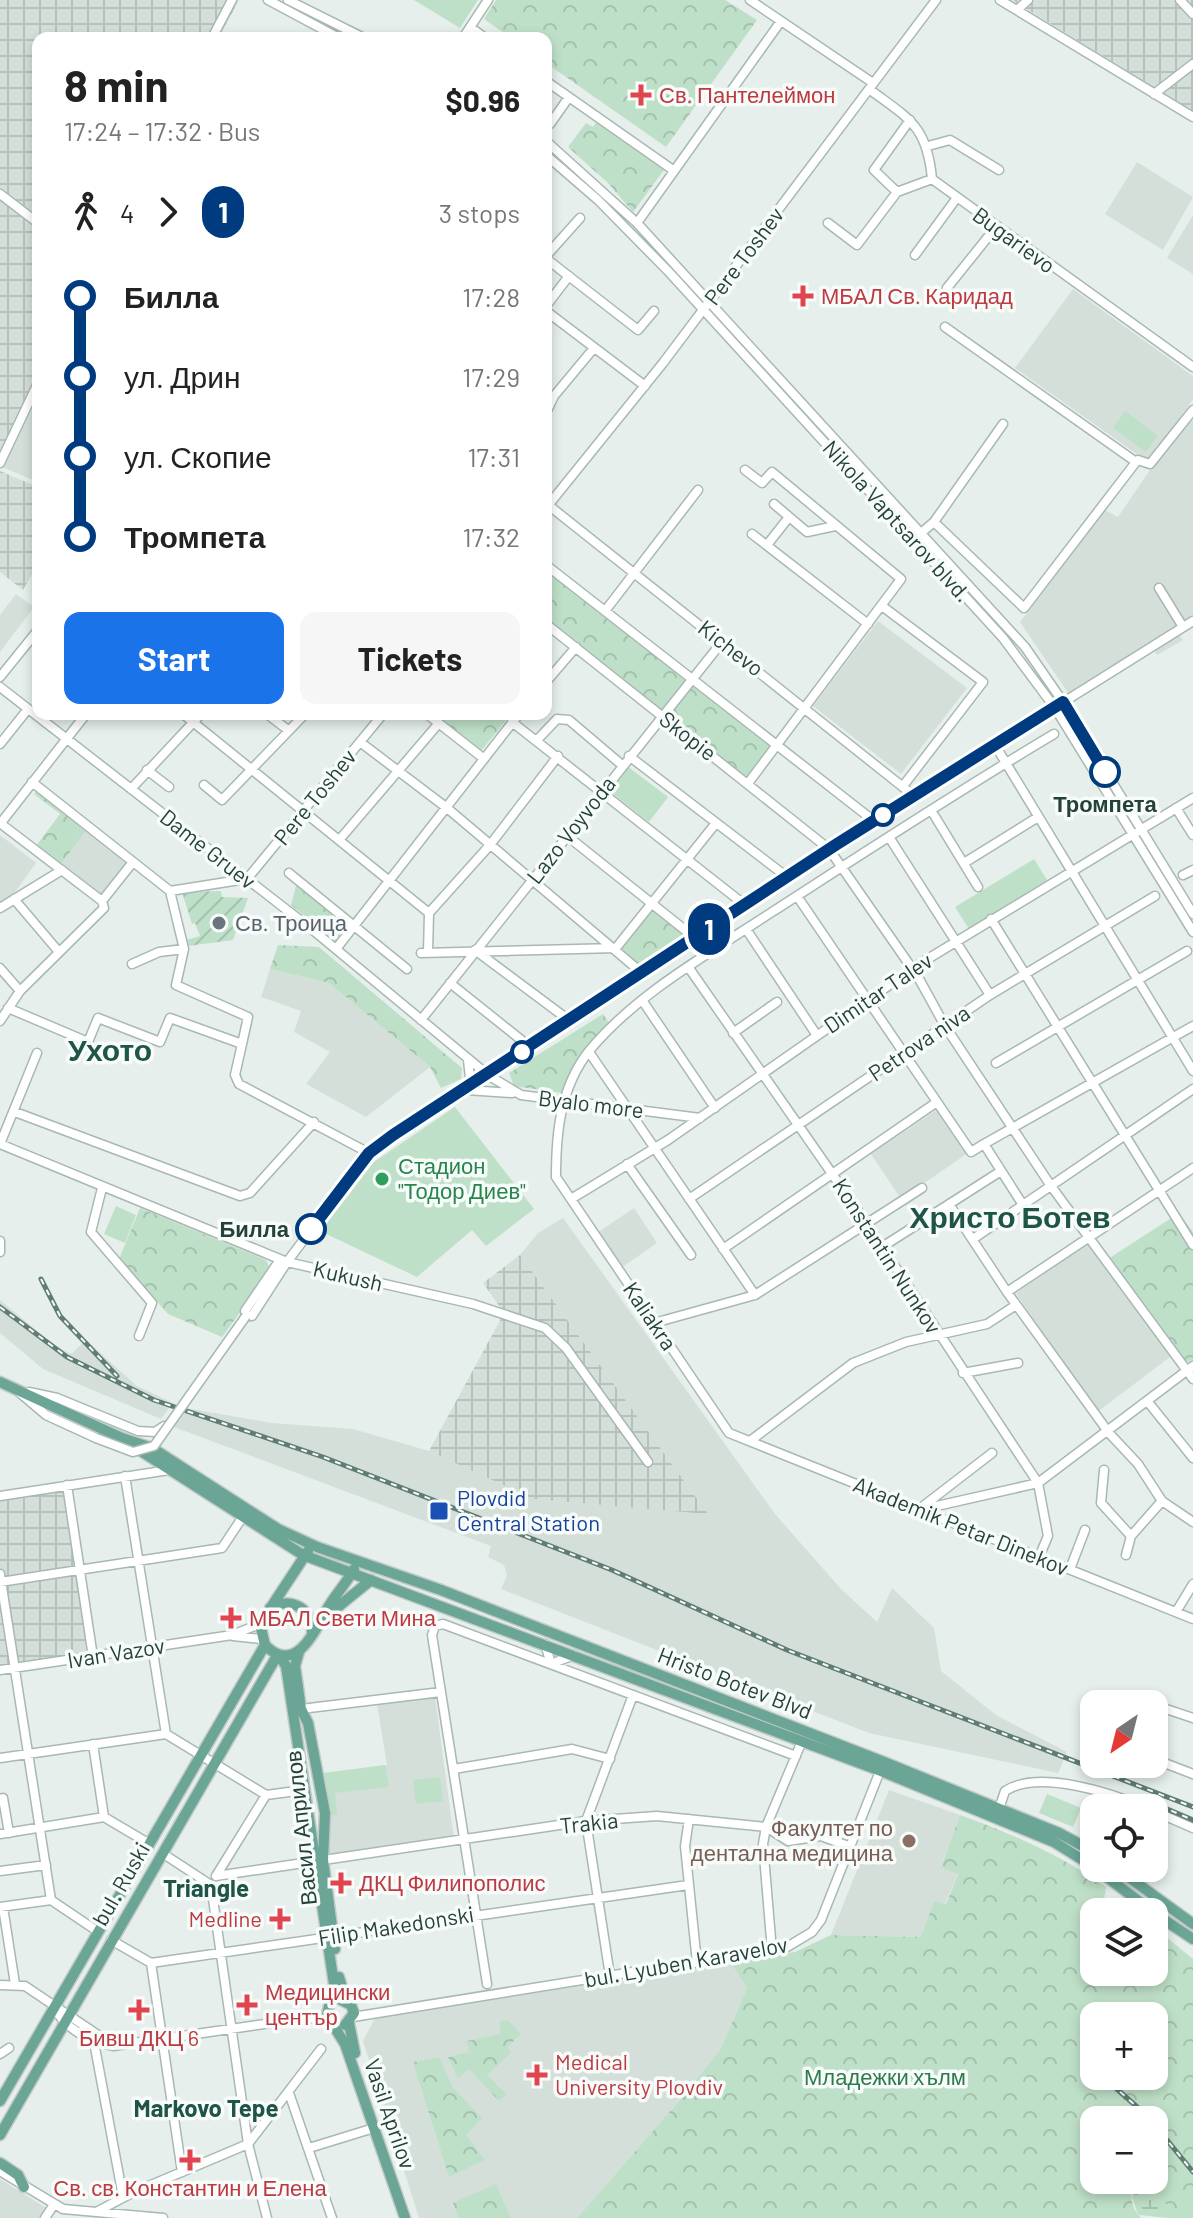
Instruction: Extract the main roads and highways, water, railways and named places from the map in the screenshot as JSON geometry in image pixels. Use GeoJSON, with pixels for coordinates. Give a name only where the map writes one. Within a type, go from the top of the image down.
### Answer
{"type":"FeatureCollection","features":[{"type":"Feature","properties":{"kind":"main road"},"geometry":{"type":"LineString","coordinates":[[0,1382],[122,1438],[299,1552],[317,1547]]}},
{"type":"Feature","properties":{"kind":"main road","name":"Hristo Botev Blvd"},"geometry":{"type":"LineString","coordinates":[[122,1438],[152,1448],[278,1529],[317,1547],[358,1560],[999,1809],[1080,1844]]}},
{"type":"Feature","properties":{"kind":"main road"},"geometry":{"type":"LineString","coordinates":[[299,1552],[294,1568],[260,1624],[263,1642],[278,1654],[299,1652],[358,1560]]}},
{"type":"Feature","properties":{"kind":"main road","name":"Hristo Botev Blvd"},"geometry":{"type":"LineString","coordinates":[[299,1552],[802,1741],[882,1766],[1054,1842],[1080,1859]]}},
{"type":"Feature","properties":{"kind":"main road"},"geometry":{"type":"LineString","coordinates":[[322,1620],[371,1580]]}},
{"type":"Feature","properties":{"kind":"main road"},"geometry":{"type":"LineString","coordinates":[[267,1611],[284,1603],[302,1608],[312,1623],[312,1636]]}},
{"type":"Feature","properties":{"kind":"main road","name":"bul. Ruski"},"geometry":{"type":"LineString","coordinates":[[0,2101],[263,1642]]}},
{"type":"Feature","properties":{"kind":"main road","name":"Васил Априлов"},"geometry":{"type":"LineString","coordinates":[[299,1652],[295,1666],[301,1709],[310,1732],[325,1813],[319,1860]]}},
{"type":"Feature","properties":{"kind":"main road","name":"bul. Ruski"},"geometry":{"type":"LineString","coordinates":[[0,2135],[278,1654]]}},
{"type":"Feature","properties":{"kind":"main road","name":"Васил Априлов"},"geometry":{"type":"LineString","coordinates":[[278,1654],[286,1666],[304,1790],[319,1860],[334,1984],[331,2014]]}},
{"type":"Feature","properties":{"kind":"main road","name":"Hristo Botev Blvd"},"geometry":{"type":"LineString","coordinates":[[1113,1882],[1134,1898]]}},
{"type":"Feature","properties":{"kind":"main road"},"geometry":{"type":"LineString","coordinates":[[1135,1882],[1193,1924]]}},
{"type":"Feature","properties":{"kind":"main road","name":"Hristo Botev Blvd"},"geometry":{"type":"LineString","coordinates":[[1168,1922],[1193,1939]]}},
{"type":"Feature","properties":{"kind":"main road"},"geometry":{"type":"LineString","coordinates":[[1168,1925],[1193,1947]]}},
{"type":"Feature","properties":{"kind":"main road","name":"Васил Априлов"},"geometry":{"type":"LineString","coordinates":[[330,1936],[341,1989],[348,2003]]}},
{"type":"Feature","properties":{"kind":"main road"},"geometry":{"type":"LineString","coordinates":[[331,2014],[348,2003]]}},
{"type":"Feature","properties":{"kind":"main road","name":"Vasil Aprilov"},"geometry":{"type":"LineString","coordinates":[[348,2003],[351,2041],[412,2218]]}},
{"type":"Feature","properties":{"kind":"main road"},"geometry":{"type":"LineString","coordinates":[[331,2014],[351,2020]]}},
{"type":"Feature","properties":{"kind":"main road","name":"Vasil Aprilov"},"geometry":{"type":"LineString","coordinates":[[331,2014],[345,2044],[405,2218]]}},
{"type":"Feature","properties":{"kind":"main road"},"geometry":{"type":"LineString","coordinates":[[0,2163],[18,2175],[24,2187]]}},
{"type":"Feature","properties":{"kind":"railway"},"geometry":{"type":"LineString","coordinates":[[41,1279],[60,1316],[117,1376]]}},
{"type":"Feature","properties":{"kind":"railway"},"geometry":{"type":"LineString","coordinates":[[0,1307],[67,1357],[154,1400],[323,1457],[612,1570],[787,1650],[1193,1807]]}},
{"type":"Feature","properties":{"kind":"railway"},"geometry":{"type":"LineString","coordinates":[[1168,1809],[1193,1820]]}},
{"type":"Feature","properties":{"kind":"railway"},"geometry":{"type":"LineString","coordinates":[[1118,2090],[1136,2106]]}},
{"type":"Feature","properties":{"kind":"railway"},"geometry":{"type":"LineString","coordinates":[[1168,2141],[1193,2172]]}},
{"type":"Feature","properties":{"kind":"place","name":"Св. Пантелеймон"},"geometry":{"type":"Point","coordinates":[641,95]}},
{"type":"Feature","properties":{"kind":"place","name":"МБАЛ Св. Каридад"},"geometry":{"type":"Point","coordinates":[803,296]}},
{"type":"Feature","properties":{"kind":"place","name":"Тромпета"},"geometry":{"type":"Point","coordinates":[1105,772]}},
{"type":"Feature","properties":{"kind":"place","name":"Св. Троица"},"geometry":{"type":"Point","coordinates":[219,923]}},
{"type":"Feature","properties":{"kind":"place","name":"Стадион \"Тодор Диев\""},"geometry":{"type":"Point","coordinates":[382,1179]}},
{"type":"Feature","properties":{"kind":"place","name":"Билла"},"geometry":{"type":"Point","coordinates":[311,1229]}},
{"type":"Feature","properties":{"kind":"place","name":"Plovdid Central Station"},"geometry":{"type":"Point","coordinates":[439,1511]}},
{"type":"Feature","properties":{"kind":"place","name":"МБАЛ Свети Мина"},"geometry":{"type":"Point","coordinates":[231,1618]}},
{"type":"Feature","properties":{"kind":"place","name":"Факултет по дентална медицина"},"geometry":{"type":"Point","coordinates":[909,1841]}},
{"type":"Feature","properties":{"kind":"place","name":"ДКЦ Филипополис"},"geometry":{"type":"Point","coordinates":[341,1883]}},
{"type":"Feature","properties":{"kind":"place","name":"Medline"},"geometry":{"type":"Point","coordinates":[280,1919]}},
{"type":"Feature","properties":{"kind":"place","name":"Медицински център"},"geometry":{"type":"Point","coordinates":[247,2005]}},
{"type":"Feature","properties":{"kind":"place","name":"Бивш ДКЦ 6"},"geometry":{"type":"Point","coordinates":[139,2010]}},
{"type":"Feature","properties":{"kind":"place","name":"Medical University Plovdiv"},"geometry":{"type":"Point","coordinates":[537,2075]}},
{"type":"Feature","properties":{"kind":"place","name":"Св. св. Константин и Елена"},"geometry":{"type":"Point","coordinates":[190,2160]}},
{"type":"Feature","properties":{"kind":"district","name":"Ухото"},"geometry":{"type":"Point","coordinates":[110,1051]}},
{"type":"Feature","properties":{"kind":"district","name":"Христо Ботев"},"geometry":{"type":"Point","coordinates":[1010,1218]}},
{"type":"Feature","properties":{"kind":"district","name":"Triangle"},"geometry":{"type":"Point","coordinates":[206,1889]}},
{"type":"Feature","properties":{"kind":"district","name":"Markovo Tepe"},"geometry":{"type":"Point","coordinates":[206,2109]}},
{"type":"Feature","properties":{"kind":"park label","name":"Младежки хълм"},"geometry":{"type":"Point","coordinates":[885,2077]}}]}
